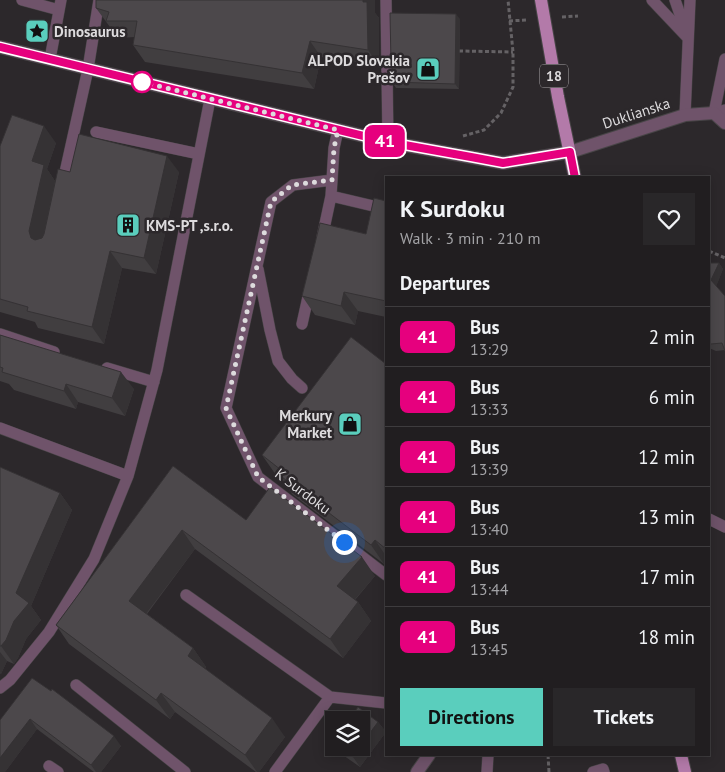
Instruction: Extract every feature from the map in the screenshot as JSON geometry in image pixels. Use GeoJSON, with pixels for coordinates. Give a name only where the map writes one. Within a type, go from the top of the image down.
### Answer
{"type":"FeatureCollection","features":[{"type":"Feature","properties":{"kind":"main road","name":"18"},"geometry":{"type":"LineString","coordinates":[[542,0],[558,97],[575,176]]}},
{"type":"Feature","properties":{"kind":"main road"},"geometry":{"type":"LineString","coordinates":[[682,756],[685,772]]}},
{"type":"Feature","properties":{"kind":"street"},"geometry":{"type":"LineString","coordinates":[[0,47],[388,142],[503,163],[570,152]]}},
{"type":"Feature","properties":{"kind":"street"},"geometry":{"type":"LineString","coordinates":[[719,112],[725,123]]}},
{"type":"Feature","properties":{"kind":"street","name":"Duklianska"},"geometry":{"type":"LineString","coordinates":[[570,152],[685,115],[719,112]]}},
{"type":"Feature","properties":{"kind":"street"},"geometry":{"type":"LineString","coordinates":[[417,772],[428,756]]}},
{"type":"Feature","properties":{"kind":"lane"},"geometry":{"type":"LineString","coordinates":[[22,0],[60,5],[50,60]]}},
{"type":"Feature","properties":{"kind":"lane"},"geometry":{"type":"LineString","coordinates":[[59,201],[88,69],[99,0]]}},
{"type":"Feature","properties":{"kind":"lane"},"geometry":{"type":"LineString","coordinates":[[386,0],[388,142]]}},
{"type":"Feature","properties":{"kind":"lane"},"geometry":{"type":"LineString","coordinates":[[652,0],[688,38]]}},
{"type":"Feature","properties":{"kind":"lane"},"geometry":{"type":"LineString","coordinates":[[675,0],[688,38]]}},
{"type":"Feature","properties":{"kind":"lane"},"geometry":{"type":"LineString","coordinates":[[685,115],[690,0]]}},
{"type":"Feature","properties":{"kind":"lane"},"geometry":{"type":"LineString","coordinates":[[719,112],[725,59]]}},
{"type":"Feature","properties":{"kind":"lane"},"geometry":{"type":"LineString","coordinates":[[0,688],[10,680],[49,632],[94,559],[128,476],[154,382],[210,98]]}},
{"type":"Feature","properties":{"kind":"lane"},"geometry":{"type":"LineString","coordinates":[[319,249],[331,196],[334,148],[338,130]]}},
{"type":"Feature","properties":{"kind":"lane"},"geometry":{"type":"LineString","coordinates":[[96,132],[199,154]]}},
{"type":"Feature","properties":{"kind":"lane","name":"K Surdoku"},"geometry":{"type":"LineString","coordinates":[[332,180],[292,185],[271,202],[226,408],[258,477],[385,574]]}},
{"type":"Feature","properties":{"kind":"lane"},"geometry":{"type":"LineString","coordinates":[[331,196],[385,209]]}},
{"type":"Feature","properties":{"kind":"lane","name":"K Surdoku"},"geometry":{"type":"LineString","coordinates":[[257,265],[278,361],[302,388]]}},
{"type":"Feature","properties":{"kind":"lane"},"geometry":{"type":"LineString","coordinates":[[302,324],[313,277]]}},
{"type":"Feature","properties":{"kind":"lane"},"geometry":{"type":"LineString","coordinates":[[0,334],[61,354]]}},
{"type":"Feature","properties":{"kind":"lane"},"geometry":{"type":"LineString","coordinates":[[98,365],[154,382]]}},
{"type":"Feature","properties":{"kind":"lane"},"geometry":{"type":"LineString","coordinates":[[0,428],[128,476]]}},
{"type":"Feature","properties":{"kind":"lane"},"geometry":{"type":"LineString","coordinates":[[710,520],[725,527]]}},
{"type":"Feature","properties":{"kind":"lane"},"geometry":{"type":"LineString","coordinates":[[186,595],[330,697],[385,703]]}},
{"type":"Feature","properties":{"kind":"lane"},"geometry":{"type":"LineString","coordinates":[[76,685],[185,772]]}},
{"type":"Feature","properties":{"kind":"lane"},"geometry":{"type":"LineString","coordinates":[[275,772],[330,697]]}},
{"type":"Feature","properties":{"kind":"lane"},"geometry":{"type":"LineString","coordinates":[[487,772],[488,756]]}},
{"type":"Feature","properties":{"kind":"lane"},"geometry":{"type":"LineString","coordinates":[[593,772],[604,769],[604,772]]}},
{"type":"Feature","properties":{"kind":"path"},"geometry":{"type":"LineString","coordinates":[[459,51],[513,52]]}},
{"type":"Feature","properties":{"kind":"path"},"geometry":{"type":"LineString","coordinates":[[710,251],[725,258]]}},
{"type":"Feature","properties":{"kind":"path"},"geometry":{"type":"LineString","coordinates":[[548,756],[549,772]]}},
{"type":"Feature","properties":{"kind":"building"},"geometry":{"type":"Polygon","coordinates":[[[96,0],[363,0],[363,2],[367,2],[368,50],[310,41],[302,73],[133,45],[137,21],[106,21],[109,12],[96,8],[96,0]]]}},
{"type":"Feature","properties":{"kind":"building","name":"ALPOD Slovakia Prešov"},"geometry":{"type":"Polygon","coordinates":[[[390,13],[456,14],[455,84],[392,82],[390,13]]]}},
{"type":"Feature","properties":{"kind":"building"},"geometry":{"type":"Polygon","coordinates":[[[12,115],[44,126],[32,161],[44,165],[29,231],[31,238],[35,240],[42,238],[44,234],[58,169],[70,172],[79,134],[167,156],[144,258],[110,251],[92,327],[27,311],[28,307],[0,299],[0,146],[12,115]]]}},
{"type":"Feature","properties":{"kind":"building"},"geometry":{"type":"Polygon","coordinates":[[[374,198],[385,201],[385,301],[344,292],[341,306],[302,296],[320,223],[366,234],[374,198]]]}},
{"type":"Feature","properties":{"kind":"building"},"geometry":{"type":"Polygon","coordinates":[[[710,263],[719,263],[711,280],[725,296],[725,351],[722,343],[711,344],[710,263]]]}},
{"type":"Feature","properties":{"kind":"building"},"geometry":{"type":"Polygon","coordinates":[[[0,335],[121,372],[112,398],[66,384],[64,391],[2,372],[3,368],[0,367],[0,335]]]}},
{"type":"Feature","properties":{"kind":"building","name":"Merkury Market"},"geometry":{"type":"Polygon","coordinates":[[[351,337],[385,363],[385,548],[375,540],[371,545],[278,474],[281,470],[262,455],[351,337]]]}},
{"type":"Feature","properties":{"kind":"building"},"geometry":{"type":"Polygon","coordinates":[[[173,466],[246,520],[270,487],[362,557],[337,586],[358,602],[330,639],[182,530],[129,601],[193,648],[188,656],[272,718],[245,755],[161,693],[156,700],[56,625],[173,466]]]}},
{"type":"Feature","properties":{"kind":"building"},"geometry":{"type":"Polygon","coordinates":[[[0,467],[60,493],[16,593],[29,603],[14,621],[6,640],[1,646],[0,646],[0,467]]]}},
{"type":"Feature","properties":{"kind":"building"},"geometry":{"type":"Polygon","coordinates":[[[32,678],[51,691],[52,689],[114,736],[91,765],[30,719],[0,758],[0,720],[32,678]]]}},
{"type":"Feature","properties":{"kind":"building"},"geometry":{"type":"Polygon","coordinates":[[[358,707],[363,711],[355,711],[358,707]]]}},
{"type":"Feature","properties":{"kind":"building"},"geometry":{"type":"Polygon","coordinates":[[[370,716],[378,722],[370,733],[370,716]]]}},
{"type":"Feature","properties":{"kind":"bus line","name":"41"},"geometry":{"type":"LineString","coordinates":[[0,47],[388,142],[503,163],[570,152],[575,176]]}},
{"type":"Feature","properties":{"kind":"place","name":"Dinosaurus"},"geometry":{"type":"Point","coordinates":[37,31]}},
{"type":"Feature","properties":{"kind":"place","name":"ALPOD Slovakia Prešov"},"geometry":{"type":"Point","coordinates":[428,69]}},
{"type":"Feature","properties":{"kind":"place","name":"KMS-PT ,s.r.o."},"geometry":{"type":"Point","coordinates":[128,225]}},
{"type":"Feature","properties":{"kind":"place","name":"Merkury Market"},"geometry":{"type":"Point","coordinates":[350,424]}},
{"type":"Feature","properties":{"kind":"route"},"geometry":{"type":"LineString","coordinates":[[142,82],[338,130],[334,148],[332,180],[292,185],[271,202],[226,408],[258,477],[344,542]]}}]}
